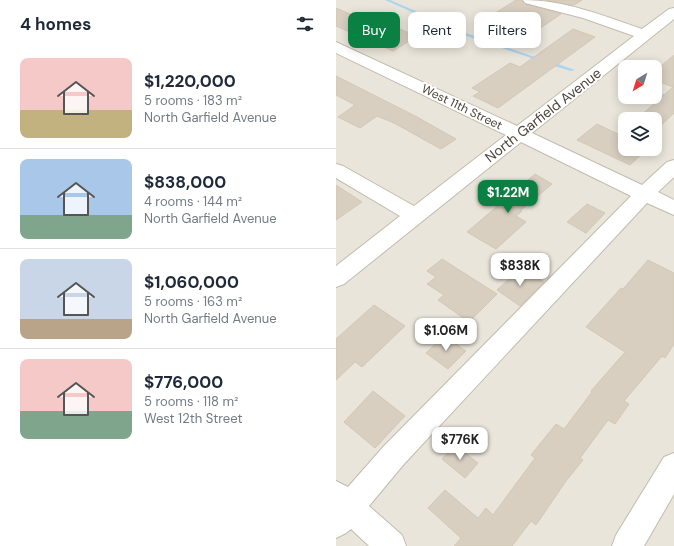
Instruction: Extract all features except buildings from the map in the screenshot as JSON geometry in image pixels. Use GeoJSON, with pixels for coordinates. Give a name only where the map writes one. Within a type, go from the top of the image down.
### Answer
{"type":"FeatureCollection","features":[{"type":"Feature","properties":{"kind":"street"},"geometry":{"type":"LineString","coordinates":[[530,0],[588,15],[644,35]]}},
{"type":"Feature","properties":{"kind":"street","name":"North Garfield Avenue"},"geometry":{"type":"LineString","coordinates":[[336,278],[674,12]]}},
{"type":"Feature","properties":{"kind":"street","name":"West 11th Street"},"geometry":{"type":"LineString","coordinates":[[336,46],[674,208]]}},
{"type":"Feature","properties":{"kind":"street"},"geometry":{"type":"LineString","coordinates":[[391,546],[341,509],[644,194],[674,166]]}},
{"type":"Feature","properties":{"kind":"street"},"geometry":{"type":"LineString","coordinates":[[336,170],[415,216]]}},
{"type":"Feature","properties":{"kind":"street"},"geometry":{"type":"LineString","coordinates":[[627,546],[674,467]]}},
{"type":"Feature","properties":{"kind":"shaded area"},"geometry":{"type":"Polygon","coordinates":[[[336,0],[674,0],[674,546],[336,546],[336,0]]]}},
{"type":"Feature","properties":{"kind":"waterway"},"geometry":{"type":"LineString","coordinates":[[387,0],[465,34],[541,60]]}},
{"type":"Feature","properties":{"kind":"waterway"},"geometry":{"type":"LineString","coordinates":[[550,63],[573,70]]}},
{"type":"Feature","properties":{"kind":"waterway"},"geometry":{"type":"LineString","coordinates":[[662,95],[674,97]]}}]}
